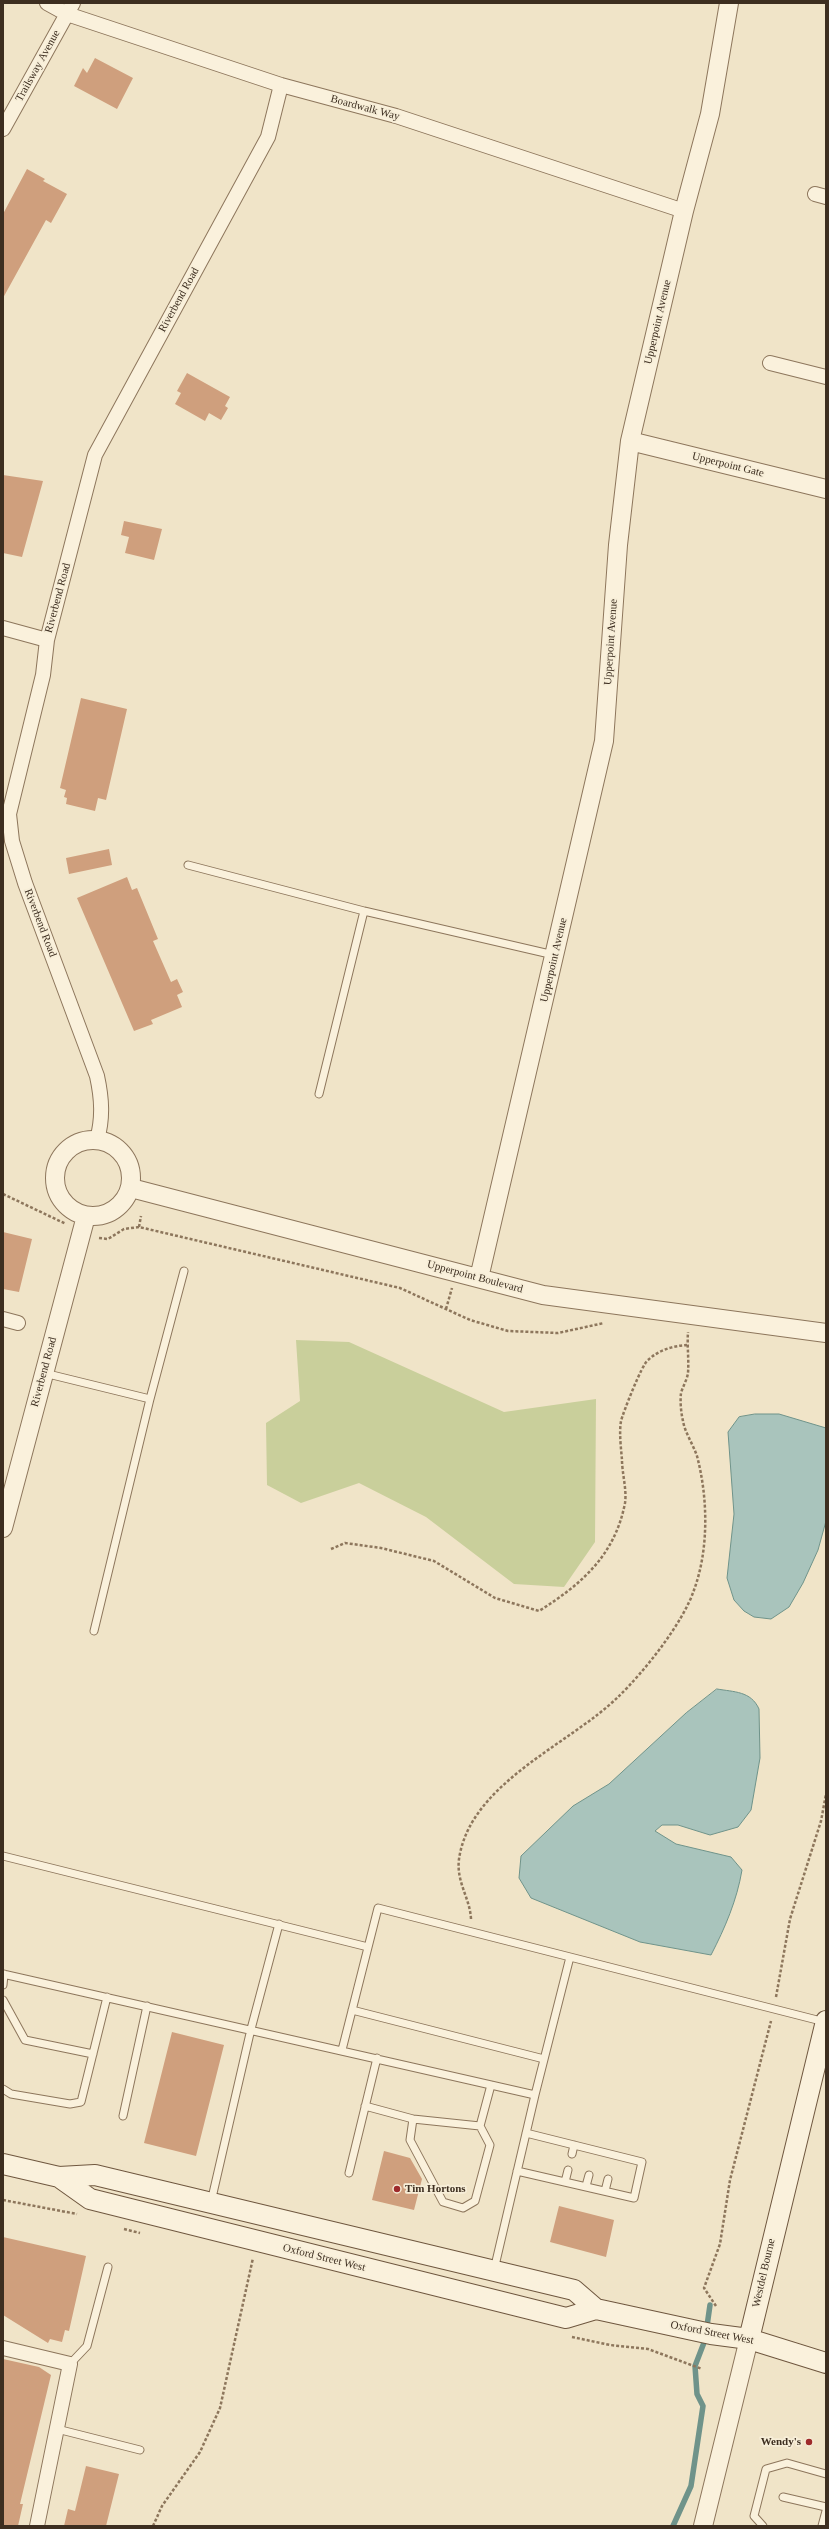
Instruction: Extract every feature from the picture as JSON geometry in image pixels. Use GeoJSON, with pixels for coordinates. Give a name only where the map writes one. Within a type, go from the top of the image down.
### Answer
{"type":"FeatureCollection","features":[{"type":"Feature","properties":{"kind":"main road","name":"Westdel Bourne"},"geometry":{"type":"LineString","coordinates":[[749,2339],[826,2021]]}},
{"type":"Feature","properties":{"kind":"main road","name":"Oxford Street West"},"geometry":{"type":"LineString","coordinates":[[3,2164],[59,2177],[96,2176],[494,2270],[574,2290],[596,2309],[711,2334],[749,2339],[826,2363]]}},
{"type":"Feature","properties":{"kind":"main road","name":"Oxford Street West"},"geometry":{"type":"LineString","coordinates":[[59,2177],[90,2199],[566,2318],[596,2309]]}},
{"type":"Feature","properties":{"kind":"street","name":"Boardwalk Way"},"geometry":{"type":"LineString","coordinates":[[47,3],[70,8],[281,85],[396,116],[684,211]]}},
{"type":"Feature","properties":{"kind":"street","name":"Upperpoint Avenue"},"geometry":{"type":"LineString","coordinates":[[478,1278],[555,956],[604,741],[618,545],[630,441],[684,211],[710,114],[729,3]]}},
{"type":"Feature","properties":{"kind":"street","name":"Trailsway Avenue"},"geometry":{"type":"LineString","coordinates":[[3,129],[70,8]]}},
{"type":"Feature","properties":{"kind":"street","name":"Riverbend Road"},"geometry":{"type":"LineString","coordinates":[[97,1140],[102,1114],[101,1094],[97,1076],[25,883],[12,841],[9,814],[43,675],[47,640],[95,454],[268,137],[281,85]]}},
{"type":"Feature","properties":{"kind":"street"},"geometry":{"type":"LineString","coordinates":[[770,364],[826,377]]}},
{"type":"Feature","properties":{"kind":"street","name":"Upperpoint Gate"},"geometry":{"type":"LineString","coordinates":[[630,441],[826,489]]}},
{"type":"Feature","properties":{"kind":"street"},"geometry":{"type":"LineString","coordinates":[[3,628],[47,640]]}},
{"type":"Feature","properties":{"kind":"street"},"geometry":{"type":"LineString","coordinates":[[97,1140],[110,1144],[126,1157],[130,1167],[131,1188],[127,1198],[111,1212],[83,1223],[63,1202],[58,1193],[55,1176],[60,1160],[71,1147],[80,1142],[97,1140]]}},
{"type":"Feature","properties":{"kind":"street","name":"Upperpoint Boulevard"},"geometry":{"type":"LineString","coordinates":[[131,1188],[543,1295],[691,1313],[826,1332]]}},
{"type":"Feature","properties":{"kind":"street","name":"Riverbend Road"},"geometry":{"type":"LineString","coordinates":[[3,1528],[6,1508],[44,1373],[83,1223]]}},
{"type":"Feature","properties":{"kind":"street"},"geometry":{"type":"LineString","coordinates":[[3,1320],[18,1323]]}},
{"type":"Feature","properties":{"kind":"street","name":"Westdel Bourne"},"geometry":{"type":"LineString","coordinates":[[703,2526],[749,2339]]}},
{"type":"Feature","properties":{"kind":"street"},"geometry":{"type":"LineString","coordinates":[[3,2348],[70,2364],[37,2526]]}},
{"type":"Feature","properties":{"kind":"lane"},"geometry":{"type":"LineString","coordinates":[[188,865],[364,911],[555,956]]}},
{"type":"Feature","properties":{"kind":"lane"},"geometry":{"type":"LineString","coordinates":[[319,1094],[364,911]]}},
{"type":"Feature","properties":{"kind":"lane"},"geometry":{"type":"LineString","coordinates":[[94,1631],[150,1399],[184,1271]]}},
{"type":"Feature","properties":{"kind":"lane"},"geometry":{"type":"LineString","coordinates":[[44,1373],[150,1399]]}},
{"type":"Feature","properties":{"kind":"lane"},"geometry":{"type":"LineString","coordinates":[[3,1856],[368,1947]]}},
{"type":"Feature","properties":{"kind":"lane"},"geometry":{"type":"LineString","coordinates":[[342,2050],[378,1908],[826,2021]]}},
{"type":"Feature","properties":{"kind":"lane"},"geometry":{"type":"LineString","coordinates":[[211,2202],[251,2029],[279,1924]]}},
{"type":"Feature","properties":{"kind":"lane"},"geometry":{"type":"LineString","coordinates":[[494,2270],[535,2095],[570,1957]]}},
{"type":"Feature","properties":{"kind":"lane"},"geometry":{"type":"LineString","coordinates":[[3,1985],[4,1974],[251,2029],[535,2095]]}},
{"type":"Feature","properties":{"kind":"lane"},"geometry":{"type":"LineString","coordinates":[[3,2089],[12,2094],[62,2102],[81,2102],[107,1997]]}},
{"type":"Feature","properties":{"kind":"lane"},"geometry":{"type":"LineString","coordinates":[[3,2000],[24,2040],[93,2054]]}},
{"type":"Feature","properties":{"kind":"lane"},"geometry":{"type":"LineString","coordinates":[[123,2116],[147,2006]]}},
{"type":"Feature","properties":{"kind":"lane"},"geometry":{"type":"LineString","coordinates":[[352,2010],[544,2059]]}},
{"type":"Feature","properties":{"kind":"lane"},"geometry":{"type":"LineString","coordinates":[[349,2173],[377,2058]]}},
{"type":"Feature","properties":{"kind":"lane"},"geometry":{"type":"LineString","coordinates":[[413,2119],[410,2140],[439,2196],[443,2202],[463,2208],[475,2201],[490,2145],[480,2126],[491,2085]]}},
{"type":"Feature","properties":{"kind":"lane"},"geometry":{"type":"LineString","coordinates":[[365,2106],[413,2119],[480,2126]]}},
{"type":"Feature","properties":{"kind":"lane"},"geometry":{"type":"LineString","coordinates":[[517,2171],[634,2198],[642,2162],[594,2154],[574,2145],[526,2133]]}},
{"type":"Feature","properties":{"kind":"lane"},"geometry":{"type":"LineString","coordinates":[[572,2154],[574,2145]]}},
{"type":"Feature","properties":{"kind":"lane"},"geometry":{"type":"LineString","coordinates":[[565,2182],[568,2170]]}},
{"type":"Feature","properties":{"kind":"lane"},"geometry":{"type":"LineString","coordinates":[[586,2186],[589,2175]]}},
{"type":"Feature","properties":{"kind":"lane"},"geometry":{"type":"LineString","coordinates":[[605,2191],[608,2179]]}},
{"type":"Feature","properties":{"kind":"lane"},"geometry":{"type":"LineString","coordinates":[[70,2364],[87,2346],[108,2267]]}},
{"type":"Feature","properties":{"kind":"lane"},"geometry":{"type":"LineString","coordinates":[[57,2429],[140,2450]]}},
{"type":"Feature","properties":{"kind":"lane"},"geometry":{"type":"LineString","coordinates":[[763,2526],[754,2516],[766,2469],[787,2463],[826,2474]]}},
{"type":"Feature","properties":{"kind":"lane"},"geometry":{"type":"LineString","coordinates":[[783,2497],[826,2507]]}},
{"type":"Feature","properties":{"kind":"lane"},"geometry":{"type":"LineString","coordinates":[[822,2526],[826,2511]]}},
{"type":"Feature","properties":{"kind":"path"},"geometry":{"type":"LineString","coordinates":[[3,1194],[83,1223]]}},
{"type":"Feature","properties":{"kind":"path"},"geometry":{"type":"LineString","coordinates":[[138,1227],[141,1216]]}},
{"type":"Feature","properties":{"kind":"path"},"geometry":{"type":"LineString","coordinates":[[99,1238],[108,1239],[124,1229],[138,1227],[400,1288],[470,1320],[508,1331],[558,1333],[608,1322]]}},
{"type":"Feature","properties":{"kind":"path"},"geometry":{"type":"LineString","coordinates":[[446,1309],[454,1282]]}},
{"type":"Feature","properties":{"kind":"path"},"geometry":{"type":"LineString","coordinates":[[471,1924],[471,1913],[459,1883],[459,1858],[468,1830],[484,1805],[508,1780],[618,1697],[648,1664],[683,1614],[694,1590],[701,1561],[705,1516],[701,1472],[694,1448],[683,1422],[681,1394],[688,1374],[687,1346],[691,1313]]}},
{"type":"Feature","properties":{"kind":"path"},"geometry":{"type":"LineString","coordinates":[[331,1549],[345,1543],[381,1548],[434,1561],[495,1598],[539,1611],[570,1592],[598,1564],[612,1539],[625,1502],[621,1420],[646,1360],[670,1346],[687,1346]]}},
{"type":"Feature","properties":{"kind":"path"},"geometry":{"type":"LineString","coordinates":[[716,2306],[704,2288],[720,2244],[730,2180],[774,2008],[790,1919],[821,1821],[826,1794]]}},
{"type":"Feature","properties":{"kind":"path"},"geometry":{"type":"LineString","coordinates":[[152,2526],[162,2506],[200,2452],[220,2408],[253,2256]]}},
{"type":"Feature","properties":{"kind":"green space"},"geometry":{"type":"Polygon","coordinates":[[[296,1340],[349,1342],[504,1412],[596,1399],[595,1542],[564,1587],[514,1584],[426,1517],[359,1483],[301,1503],[267,1485],[266,1423],[300,1401],[296,1340]]]}},
{"type":"Feature","properties":{"kind":"water"},"geometry":{"type":"Polygon","coordinates":[[[755,1414],[779,1414],[826,1428],[826,1521],[818,1550],[803,1583],[789,1607],[771,1619],[754,1617],[744,1611],[734,1600],[727,1578],[734,1514],[728,1432],[739,1417],[755,1414]]]}},
{"type":"Feature","properties":{"kind":"water"},"geometry":{"type":"Polygon","coordinates":[[[717,1689],[741,1693],[756,1703],[759,1709],[760,1758],[751,1810],[738,1827],[710,1835],[678,1825],[662,1825],[655,1831],[676,1844],[731,1857],[742,1870],[730,1914],[711,1955],[640,1942],[531,1898],[519,1878],[521,1856],[573,1806],[609,1784],[686,1713],[717,1689]]]}},
{"type":"Feature","properties":{"kind":"building"},"geometry":{"type":"Polygon","coordinates":[[[95,58],[133,78],[117,109],[74,86],[83,68],[87,73],[95,58]]]}},
{"type":"Feature","properties":{"kind":"building"},"geometry":{"type":"Polygon","coordinates":[[[27,169],[45,179],[43,181],[67,194],[51,223],[46,220],[3,298],[3,214],[27,169]]]}},
{"type":"Feature","properties":{"kind":"building"},"geometry":{"type":"Polygon","coordinates":[[[187,373],[230,397],[225,406],[228,408],[221,420],[209,413],[205,421],[175,404],[181,393],[177,391],[187,373]]]}},
{"type":"Feature","properties":{"kind":"building"},"geometry":{"type":"Polygon","coordinates":[[[3,475],[43,481],[22,557],[3,553],[3,475]]]}},
{"type":"Feature","properties":{"kind":"building"},"geometry":{"type":"Polygon","coordinates":[[[124,521],[162,529],[154,560],[125,553],[129,537],[121,535],[124,521]]]}},
{"type":"Feature","properties":{"kind":"building"},"geometry":{"type":"Polygon","coordinates":[[[81,698],[127,709],[106,800],[98,798],[95,811],[66,804],[67,798],[64,797],[66,790],[60,788],[81,698]]]}},
{"type":"Feature","properties":{"kind":"building"},"geometry":{"type":"Polygon","coordinates":[[[109,849],[112,865],[69,874],[66,858],[109,849]]]}},
{"type":"Feature","properties":{"kind":"building"},"geometry":{"type":"Polygon","coordinates":[[[127,877],[132,890],[137,888],[158,939],[153,941],[171,982],[177,979],[183,992],[177,995],[182,1007],[151,1020],[153,1024],[134,1031],[77,898],[127,877]]]}},
{"type":"Feature","properties":{"kind":"building"},"geometry":{"type":"Polygon","coordinates":[[[3,1232],[32,1239],[19,1292],[3,1289],[3,1232]]]}},
{"type":"Feature","properties":{"kind":"building"},"geometry":{"type":"Polygon","coordinates":[[[172,2032],[224,2045],[196,2156],[144,2143],[172,2032]]]}},
{"type":"Feature","properties":{"kind":"building","name":"Tim Hortons"},"geometry":{"type":"Polygon","coordinates":[[[384,2151],[410,2158],[422,2179],[414,2210],[372,2200],[384,2151]]]}},
{"type":"Feature","properties":{"kind":"building"},"geometry":{"type":"Polygon","coordinates":[[[559,2206],[614,2220],[606,2257],[550,2242],[559,2206]]]}},
{"type":"Feature","properties":{"kind":"building"},"geometry":{"type":"Polygon","coordinates":[[[3,2237],[86,2256],[69,2331],[65,2330],[62,2342],[50,2339],[48,2343],[3,2315],[3,2237]]]}},
{"type":"Feature","properties":{"kind":"building"},"geometry":{"type":"Polygon","coordinates":[[[3,2359],[39,2367],[51,2375],[20,2504],[23,2504],[18,2526],[3,2526],[3,2359]]]}},
{"type":"Feature","properties":{"kind":"building"},"geometry":{"type":"Polygon","coordinates":[[[86,2466],[119,2474],[106,2526],[64,2526],[68,2509],[75,2511],[86,2466]]]}},
{"type":"Feature","properties":{"kind":"waterway"},"geometry":{"type":"LineString","coordinates":[[673,2526],[691,2486],[703,2406],[697,2394],[695,2366],[705,2340],[710,2305]]}},
{"type":"Feature","properties":{"kind":"place","name":"Tim Hortons"},"geometry":{"type":"Point","coordinates":[397,2189]}},
{"type":"Feature","properties":{"kind":"place","name":"Wendy's"},"geometry":{"type":"Point","coordinates":[809,2442]}}]}
